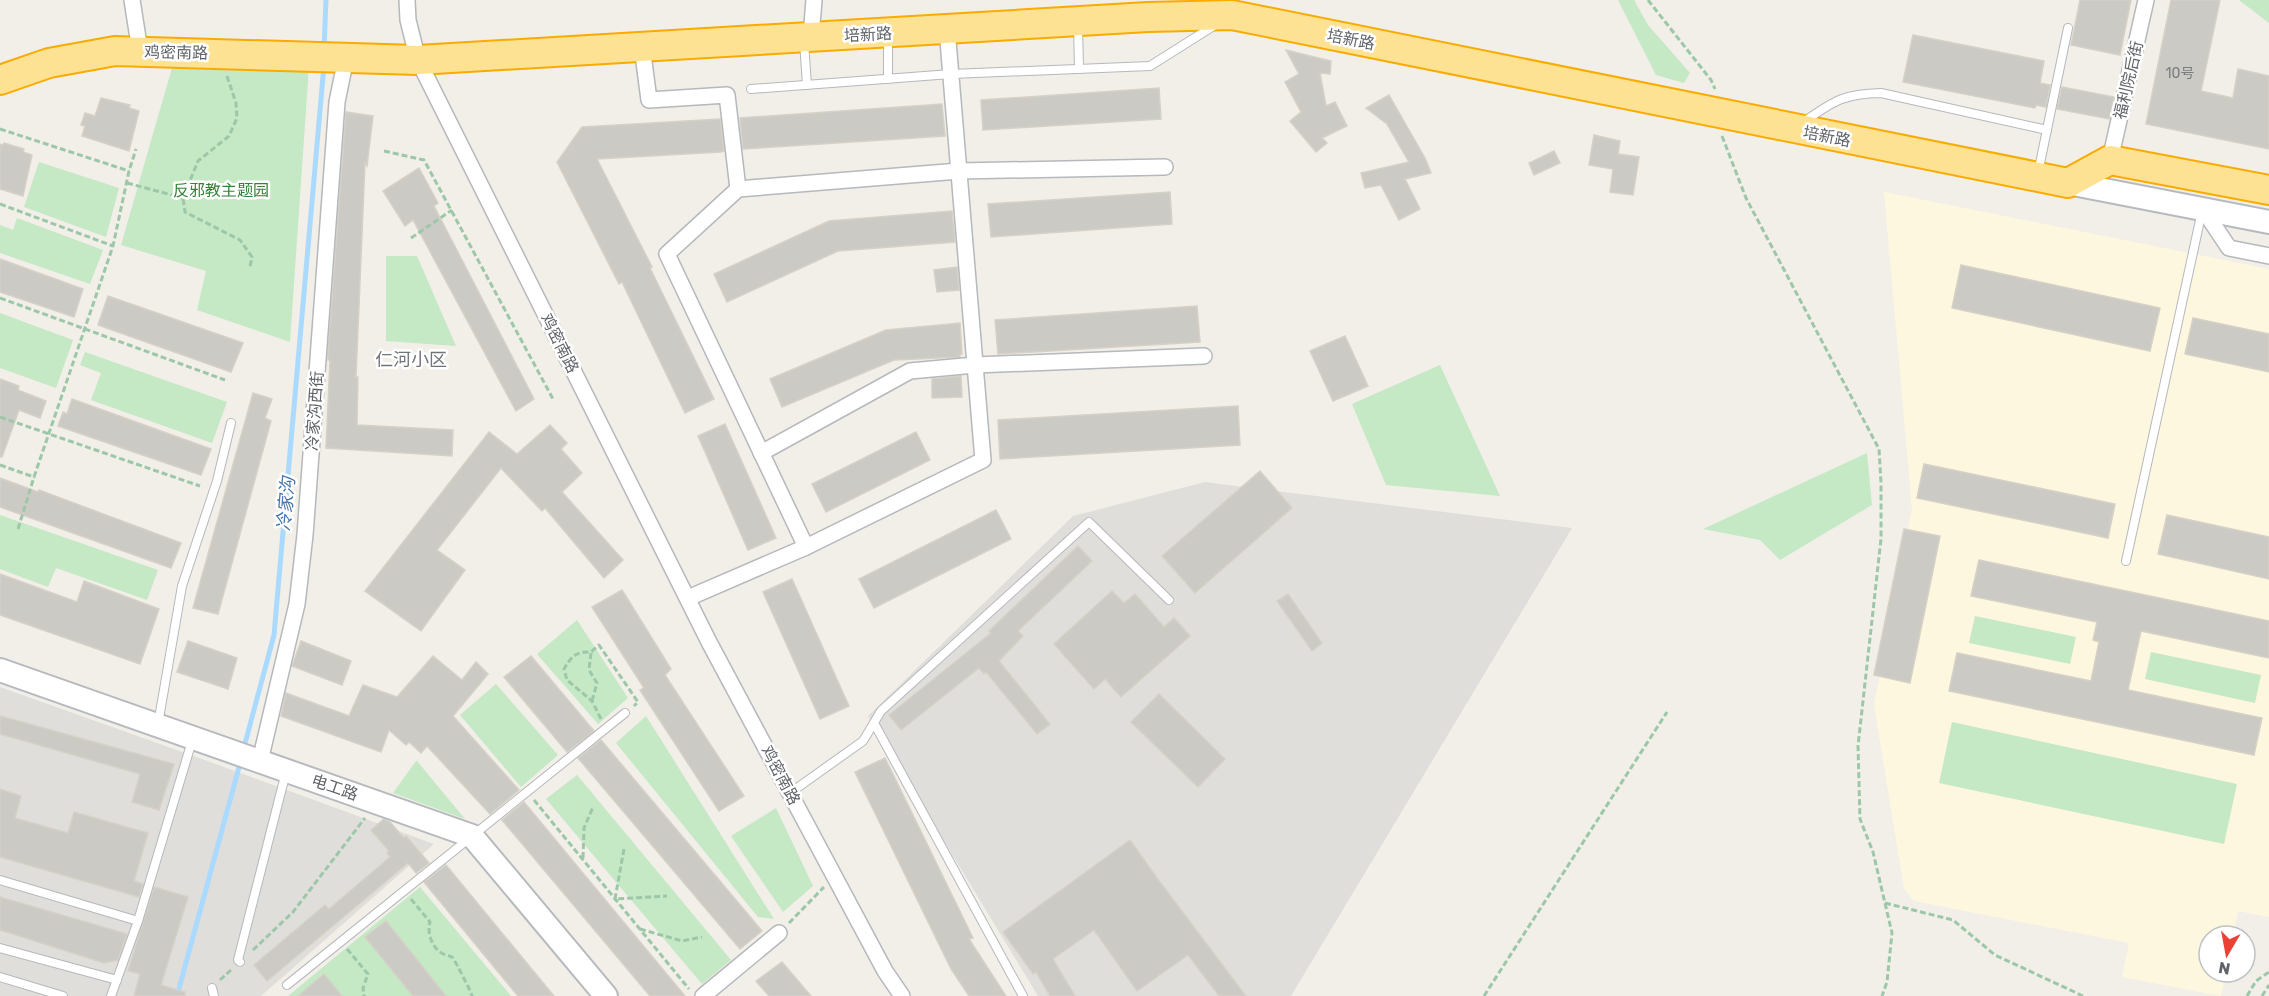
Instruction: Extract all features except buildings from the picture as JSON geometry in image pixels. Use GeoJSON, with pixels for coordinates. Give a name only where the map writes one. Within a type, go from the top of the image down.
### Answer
{"type":"FeatureCollection","features":[{"type":"Feature","properties":{"kind":"highway","name":"培新路"},"geometry":{"type":"LineString","coordinates":[[418,60],[1078,21],[1233,7],[1720,114],[2068,183]]}},
{"type":"Feature","properties":{"kind":"highway","name":"鸡密南路"},"geometry":{"type":"LineString","coordinates":[[0,80],[49,63],[115,51],[418,60]]}},
{"type":"Feature","properties":{"kind":"highway"},"geometry":{"type":"LineString","coordinates":[[2068,183],[2110,160],[2269,190]]}},
{"type":"Feature","properties":{"kind":"street"},"geometry":{"type":"LineString","coordinates":[[132,0],[140,51]]}},
{"type":"Feature","properties":{"kind":"street"},"geometry":{"type":"LineString","coordinates":[[407,0],[408,20],[418,60]]}},
{"type":"Feature","properties":{"kind":"street"},"geometry":{"type":"LineString","coordinates":[[807,37],[814,0]]}},
{"type":"Feature","properties":{"kind":"street","name":"福利院后街"},"geometry":{"type":"LineString","coordinates":[[2110,160],[2146,0]]}},
{"type":"Feature","properties":{"kind":"street"},"geometry":{"type":"LineString","coordinates":[[688,598],[806,547],[982,460],[947,29]]}},
{"type":"Feature","properties":{"kind":"street"},"geometry":{"type":"LineString","coordinates":[[642,47],[649,100],[727,96],[738,189]]}},
{"type":"Feature","properties":{"kind":"street","name":"冷家沟西街"},"geometry":{"type":"LineString","coordinates":[[260,761],[297,604],[305,535],[337,102],[346,58]]}},
{"type":"Feature","properties":{"kind":"street","name":"鸡密南路"},"geometry":{"type":"LineString","coordinates":[[418,60],[688,598],[885,971],[902,996]]}},
{"type":"Feature","properties":{"kind":"street"},"geometry":{"type":"LineString","coordinates":[[806,547],[667,254],[738,189],[959,171],[1165,167]]}},
{"type":"Feature","properties":{"kind":"street","name":"培新路"},"geometry":{"type":"LineString","coordinates":[[2068,183],[2269,222]]}},
{"type":"Feature","properties":{"kind":"street"},"geometry":{"type":"LineString","coordinates":[[2203,209],[2229,248],[2269,256]]}},
{"type":"Feature","properties":{"kind":"street"},"geometry":{"type":"LineString","coordinates":[[761,453],[910,371],[975,365],[1204,356]]}},
{"type":"Feature","properties":{"kind":"street","name":"电工路"},"geometry":{"type":"LineString","coordinates":[[0,670],[472,836]]}},
{"type":"Feature","properties":{"kind":"street"},"geometry":{"type":"LineString","coordinates":[[472,836],[606,996]]}},
{"type":"Feature","properties":{"kind":"street"},"geometry":{"type":"LineString","coordinates":[[703,996],[779,933]]}},
{"type":"Feature","properties":{"kind":"lane"},"geometry":{"type":"LineString","coordinates":[[751,89],[951,74],[1150,66],[1233,7]]}},
{"type":"Feature","properties":{"kind":"lane"},"geometry":{"type":"LineString","coordinates":[[1078,21],[1079,69]]}},
{"type":"Feature","properties":{"kind":"lane"},"geometry":{"type":"LineString","coordinates":[[2037,177],[2068,28]]}},
{"type":"Feature","properties":{"kind":"lane"},"geometry":{"type":"LineString","coordinates":[[888,32],[888,79]]}},
{"type":"Feature","properties":{"kind":"lane"},"geometry":{"type":"LineString","coordinates":[[807,37],[807,85]]}},
{"type":"Feature","properties":{"kind":"lane"},"geometry":{"type":"LineString","coordinates":[[1793,129],[1833,102],[1855,94],[1881,93],[2047,130]]}},
{"type":"Feature","properties":{"kind":"lane"},"geometry":{"type":"LineString","coordinates":[[2126,561],[2203,209]]}},
{"type":"Feature","properties":{"kind":"lane"},"geometry":{"type":"LineString","coordinates":[[158,725],[182,586],[217,481],[231,423]]}},
{"type":"Feature","properties":{"kind":"lane"},"geometry":{"type":"LineString","coordinates":[[790,793],[863,741],[881,711],[1089,522],[1169,600]]}},
{"type":"Feature","properties":{"kind":"lane"},"geometry":{"type":"LineString","coordinates":[[287,985],[625,713]]}},
{"type":"Feature","properties":{"kind":"lane"},"geometry":{"type":"LineString","coordinates":[[874,723],[1023,996]]}},
{"type":"Feature","properties":{"kind":"lane"},"geometry":{"type":"LineString","coordinates":[[111,996],[138,921],[193,738]]}},
{"type":"Feature","properties":{"kind":"lane"},"geometry":{"type":"LineString","coordinates":[[240,962],[238,960],[286,771]]}},
{"type":"Feature","properties":{"kind":"lane"},"geometry":{"type":"LineString","coordinates":[[0,880],[138,921]]}},
{"type":"Feature","properties":{"kind":"lane"},"geometry":{"type":"LineString","coordinates":[[0,948],[117,980]]}},
{"type":"Feature","properties":{"kind":"lane"},"geometry":{"type":"LineString","coordinates":[[0,977],[63,996]]}},
{"type":"Feature","properties":{"kind":"path"},"geometry":{"type":"LineString","coordinates":[[1648,0],[1711,80],[1746,198],[1879,449],[1881,539],[1858,746],[1860,819],[1873,852],[1892,933],[1887,982],[1882,996]]}},
{"type":"Feature","properties":{"kind":"path"},"geometry":{"type":"LineString","coordinates":[[225,71],[236,103],[237,118],[229,136],[198,161],[183,198],[184,212],[240,240],[252,257],[250,267]]}},
{"type":"Feature","properties":{"kind":"path"},"geometry":{"type":"LineString","coordinates":[[0,129],[129,171]]}},
{"type":"Feature","properties":{"kind":"path"},"geometry":{"type":"LineString","coordinates":[[18,529],[112,246],[136,149]]}},
{"type":"Feature","properties":{"kind":"path"},"geometry":{"type":"LineString","coordinates":[[384,151],[424,160],[553,399]]}},
{"type":"Feature","properties":{"kind":"path"},"geometry":{"type":"LineString","coordinates":[[127,183],[183,198]]}},
{"type":"Feature","properties":{"kind":"path"},"geometry":{"type":"LineString","coordinates":[[0,204],[112,246]]}},
{"type":"Feature","properties":{"kind":"path"},"geometry":{"type":"LineString","coordinates":[[411,238],[452,210]]}},
{"type":"Feature","properties":{"kind":"path"},"geometry":{"type":"LineString","coordinates":[[0,298],[225,380]]}},
{"type":"Feature","properties":{"kind":"path"},"geometry":{"type":"LineString","coordinates":[[0,417],[200,486]]}},
{"type":"Feature","properties":{"kind":"path"},"geometry":{"type":"LineString","coordinates":[[0,465],[34,477]]}},
{"type":"Feature","properties":{"kind":"path"},"geometry":{"type":"LineString","coordinates":[[605,729],[592,701],[567,680],[564,669],[571,657],[580,652],[591,652],[599,645],[639,702],[625,713]]}},
{"type":"Feature","properties":{"kind":"path"},"geometry":{"type":"LineString","coordinates":[[591,652],[589,670],[597,683],[592,701]]}},
{"type":"Feature","properties":{"kind":"path"},"geometry":{"type":"LineString","coordinates":[[1484,996],[1667,712]]}},
{"type":"Feature","properties":{"kind":"path"},"geometry":{"type":"LineString","coordinates":[[527,792],[689,989]]}},
{"type":"Feature","properties":{"kind":"path"},"geometry":{"type":"LineString","coordinates":[[213,992],[240,962],[293,912],[378,803]]}},
{"type":"Feature","properties":{"kind":"path"},"geometry":{"type":"LineString","coordinates":[[583,860],[584,828],[593,807]]}},
{"type":"Feature","properties":{"kind":"path"},"geometry":{"type":"LineString","coordinates":[[615,899],[624,849]]}},
{"type":"Feature","properties":{"kind":"path"},"geometry":{"type":"LineString","coordinates":[[779,933],[834,876]]}},
{"type":"Feature","properties":{"kind":"path"},"geometry":{"type":"LineString","coordinates":[[404,891],[430,922],[428,930],[432,942],[440,952],[453,958],[461,977],[471,989],[472,996]]}},
{"type":"Feature","properties":{"kind":"path"},"geometry":{"type":"LineString","coordinates":[[615,899],[667,896]]}},
{"type":"Feature","properties":{"kind":"path"},"geometry":{"type":"LineString","coordinates":[[1885,903],[1953,920],[1995,955],[2082,996]]}},
{"type":"Feature","properties":{"kind":"path"},"geometry":{"type":"LineString","coordinates":[[640,929],[682,941],[702,937]]}},
{"type":"Feature","properties":{"kind":"path"},"geometry":{"type":"LineString","coordinates":[[341,942],[368,974],[363,988],[364,996]]}},
{"type":"Feature","properties":{"kind":"path"},"geometry":{"type":"LineString","coordinates":[[2247,996],[2256,981],[2269,972]]}},
{"type":"Feature","properties":{"kind":"path"},"geometry":{"type":"LineString","coordinates":[[2262,996],[2269,985]]}},
{"type":"Feature","properties":{"kind":"shaded area"},"geometry":{"type":"Polygon","coordinates":[[[1884,192],[2269,269],[2269,917],[2238,911],[2235,924],[2197,924],[2197,984],[2224,984],[2221,996],[2122,977],[2129,943],[1914,901],[1904,889],[1874,705],[1912,509],[1884,192]]]}},
{"type":"Feature","properties":{"kind":"shaded area"},"geometry":{"type":"Polygon","coordinates":[[[1205,482],[1572,528],[1291,996],[1038,996],[868,716],[1073,516],[1205,482]]]}},
{"type":"Feature","properties":{"kind":"shaded area"},"geometry":{"type":"Polygon","coordinates":[[[0,687],[434,844],[261,996],[0,996],[0,687]]]}},
{"type":"Feature","properties":{"kind":"green space"},"geometry":{"type":"Polygon","coordinates":[[[1618,0],[1634,0],[1648,25],[1690,73],[1684,83],[1656,75],[1618,0]]]}},
{"type":"Feature","properties":{"kind":"green space"},"geometry":{"type":"Polygon","coordinates":[[[2239,0],[2269,0],[2269,23],[2239,0]]]}},
{"type":"Feature","properties":{"kind":"green space","name":"反邪教主题园"},"geometry":{"type":"Polygon","coordinates":[[[174,61],[309,66],[290,342],[197,310],[206,271],[121,245],[174,61]]]}},
{"type":"Feature","properties":{"kind":"green space"},"geometry":{"type":"Polygon","coordinates":[[[39,162],[119,188],[106,237],[24,207],[39,162]]]}},
{"type":"Feature","properties":{"kind":"green space"},"geometry":{"type":"Polygon","coordinates":[[[17,218],[103,250],[90,284],[0,253],[0,225],[13,230],[17,218]]]}},
{"type":"Feature","properties":{"kind":"green space"},"geometry":{"type":"Polygon","coordinates":[[[386,256],[417,256],[456,346],[386,341],[386,256]]]}},
{"type":"Feature","properties":{"kind":"green space"},"geometry":{"type":"Polygon","coordinates":[[[0,313],[73,340],[56,388],[0,368],[0,313]]]}},
{"type":"Feature","properties":{"kind":"green space"},"geometry":{"type":"Polygon","coordinates":[[[85,352],[227,402],[212,443],[91,400],[101,373],[80,365],[85,352]]]}},
{"type":"Feature","properties":{"kind":"green space"},"geometry":{"type":"Polygon","coordinates":[[[1440,365],[1500,496],[1386,485],[1352,404],[1440,365]]]}},
{"type":"Feature","properties":{"kind":"green space"},"geometry":{"type":"Polygon","coordinates":[[[1867,453],[1872,505],[1780,560],[1760,540],[1703,529],[1867,453]]]}},
{"type":"Feature","properties":{"kind":"green space"},"geometry":{"type":"Polygon","coordinates":[[[0,515],[158,570],[147,600],[56,568],[48,587],[0,569],[0,515]]]}},
{"type":"Feature","properties":{"kind":"green space"},"geometry":{"type":"Polygon","coordinates":[[[1975,616],[2076,637],[2070,664],[1969,643],[1975,616]]]}},
{"type":"Feature","properties":{"kind":"green space"},"geometry":{"type":"Polygon","coordinates":[[[577,620],[628,698],[598,724],[537,654],[577,620]]]}},
{"type":"Feature","properties":{"kind":"green space"},"geometry":{"type":"Polygon","coordinates":[[[2151,652],[2261,675],[2255,703],[2145,679],[2151,652]]]}},
{"type":"Feature","properties":{"kind":"green space"},"geometry":{"type":"Polygon","coordinates":[[[496,684],[558,755],[521,787],[460,715],[496,684]]]}},
{"type":"Feature","properties":{"kind":"green space"},"geometry":{"type":"Polygon","coordinates":[[[646,716],[774,919],[758,917],[616,743],[646,716]]]}},
{"type":"Feature","properties":{"kind":"green space"},"geometry":{"type":"Polygon","coordinates":[[[1952,722],[2237,784],[2224,844],[1939,783],[1952,722]]]}},
{"type":"Feature","properties":{"kind":"green space"},"geometry":{"type":"Polygon","coordinates":[[[417,761],[465,819],[393,793],[417,761]]]}},
{"type":"Feature","properties":{"kind":"green space"},"geometry":{"type":"Polygon","coordinates":[[[577,775],[731,960],[702,984],[546,799],[577,775]]]}},
{"type":"Feature","properties":{"kind":"green space"},"geometry":{"type":"Polygon","coordinates":[[[776,808],[813,886],[783,912],[731,836],[776,808]]]}},
{"type":"Feature","properties":{"kind":"green space"},"geometry":{"type":"Polygon","coordinates":[[[420,887],[511,996],[288,996],[420,887]]]}},
{"type":"Feature","properties":{"kind":"waterway","name":"冷家沟"},"geometry":{"type":"LineString","coordinates":[[324,49],[326,0]]}},
{"type":"Feature","properties":{"kind":"waterway","name":"冷家沟"},"geometry":{"type":"LineString","coordinates":[[243,751],[274,635],[324,65]]}},
{"type":"Feature","properties":{"kind":"waterway","name":"冷家沟"},"geometry":{"type":"LineString","coordinates":[[177,996],[241,760]]}},
{"type":"Feature","properties":{"kind":"district","name":"仁河小区"},"geometry":{"type":"Point","coordinates":[411,360]}}]}
